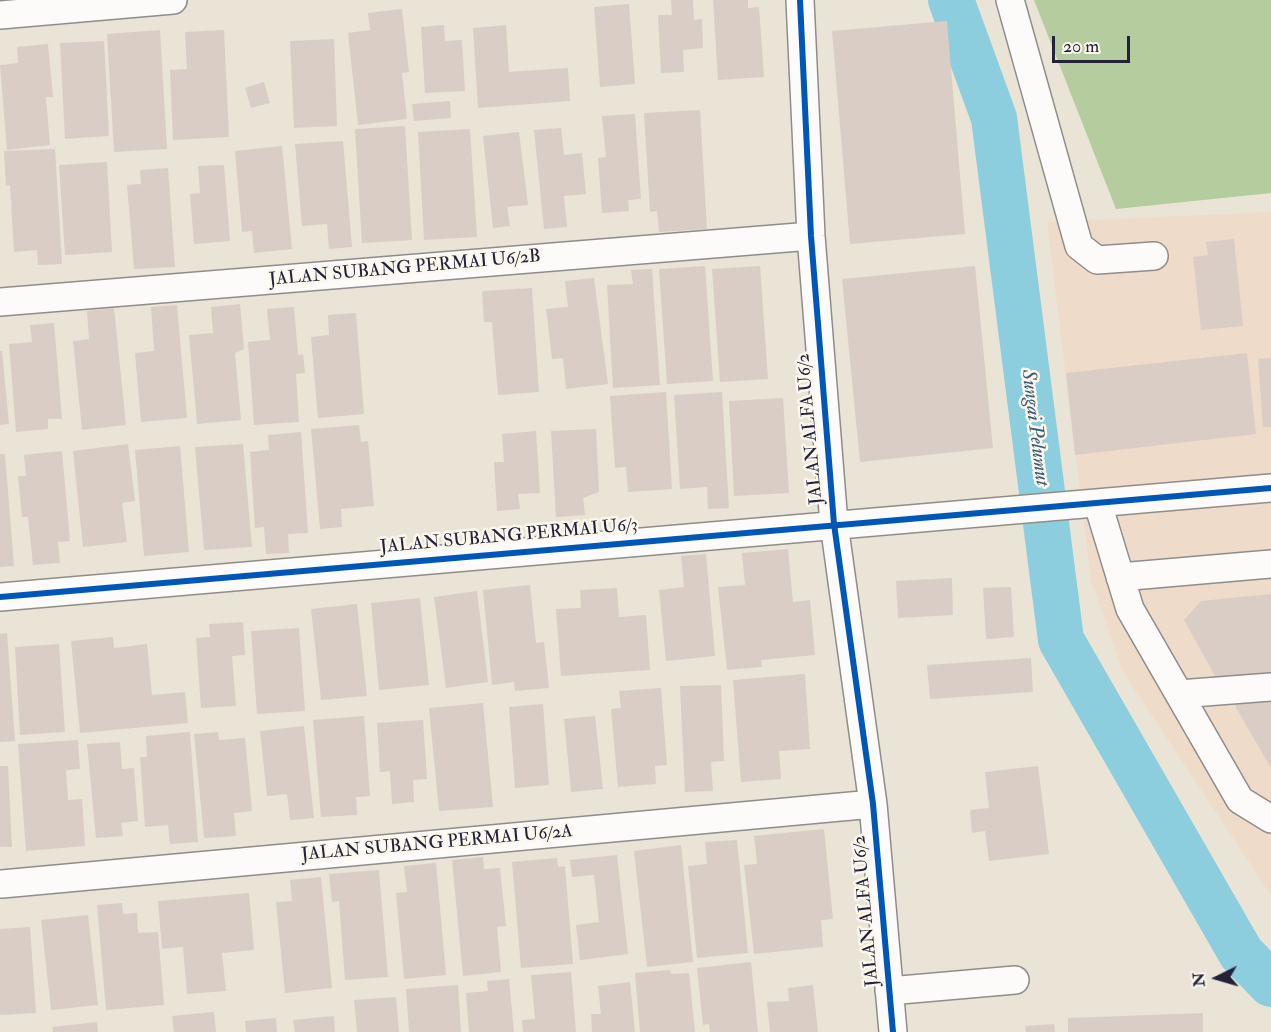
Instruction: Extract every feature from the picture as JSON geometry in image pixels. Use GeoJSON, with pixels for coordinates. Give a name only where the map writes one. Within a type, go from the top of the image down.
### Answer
{"type":"FeatureCollection","features":[{"type":"Feature","properties":{"kind":"street"},"geometry":{"type":"LineString","coordinates":[[0,15],[173,0]]}},
{"type":"Feature","properties":{"kind":"street","name":"JALAN ALFA U6/2"},"geometry":{"type":"LineString","coordinates":[[800,0],[811,236],[834,524],[873,804],[892,1032]]}},
{"type":"Feature","properties":{"kind":"street"},"geometry":{"type":"LineString","coordinates":[[1010,0],[1079,246],[1097,260],[1154,256]]}},
{"type":"Feature","properties":{"kind":"street","name":"JALAN SUBANG PERMAI U6/2B"},"geometry":{"type":"LineString","coordinates":[[0,302],[811,236]]}},
{"type":"Feature","properties":{"kind":"street"},"geometry":{"type":"LineString","coordinates":[[1271,488],[1098,504],[1130,609],[1240,800],[1271,819]]}},
{"type":"Feature","properties":{"kind":"street","name":"JALAN SUBANG PERMAI U6/3"},"geometry":{"type":"LineString","coordinates":[[0,597],[834,524],[1098,504]]}},
{"type":"Feature","properties":{"kind":"street"},"geometry":{"type":"LineString","coordinates":[[1120,577],[1271,564]]}},
{"type":"Feature","properties":{"kind":"street"},"geometry":{"type":"LineString","coordinates":[[1179,694],[1271,687]]}},
{"type":"Feature","properties":{"kind":"street","name":"JALAN SUBANG PERMAI U6/2A"},"geometry":{"type":"LineString","coordinates":[[2,884],[873,804]]}},
{"type":"Feature","properties":{"kind":"street"},"geometry":{"type":"LineString","coordinates":[[889,991],[1016,980]]}},
{"type":"Feature","properties":{"kind":"shaded area"},"geometry":{"type":"Polygon","coordinates":[[[1271,212],[1271,895],[1123,672],[1091,580],[1047,222],[1271,212]]]}},
{"type":"Feature","properties":{"kind":"green space"},"geometry":{"type":"Polygon","coordinates":[[[1034,0],[1271,0],[1271,193],[1116,209],[1034,0]]]}},
{"type":"Feature","properties":{"kind":"building"},"geometry":{"type":"Polygon","coordinates":[[[671,0],[693,0],[694,20],[702,19],[703,48],[683,50],[684,72],[661,73],[658,15],[672,15],[671,0]]]}},
{"type":"Feature","properties":{"kind":"building"},"geometry":{"type":"Polygon","coordinates":[[[713,0],[748,0],[748,8],[759,7],[764,77],[718,80],[713,0]]]}},
{"type":"Feature","properties":{"kind":"building"},"geometry":{"type":"Polygon","coordinates":[[[629,4],[635,84],[600,87],[594,7],[629,4]]]}},
{"type":"Feature","properties":{"kind":"building"},"geometry":{"type":"Polygon","coordinates":[[[402,9],[409,72],[402,73],[407,119],[358,125],[348,33],[370,30],[368,13],[402,9]]]}},
{"type":"Feature","properties":{"kind":"building"},"geometry":{"type":"Polygon","coordinates":[[[947,21],[965,234],[850,244],[832,31],[947,21]]]}},
{"type":"Feature","properties":{"kind":"building"},"geometry":{"type":"Polygon","coordinates":[[[444,25],[445,41],[462,40],[465,91],[425,93],[421,27],[444,25]]]}},
{"type":"Feature","properties":{"kind":"building"},"geometry":{"type":"Polygon","coordinates":[[[506,25],[509,72],[568,68],[570,101],[478,108],[473,28],[506,25]]]}},
{"type":"Feature","properties":{"kind":"building"},"geometry":{"type":"Polygon","coordinates":[[[160,30],[167,149],[114,152],[107,34],[160,30]]]}},
{"type":"Feature","properties":{"kind":"building"},"geometry":{"type":"Polygon","coordinates":[[[224,30],[229,137],[173,140],[170,70],[187,69],[185,32],[224,30]]]}},
{"type":"Feature","properties":{"kind":"building"},"geometry":{"type":"Polygon","coordinates":[[[334,39],[337,126],[294,128],[290,41],[334,39]]]}},
{"type":"Feature","properties":{"kind":"building"},"geometry":{"type":"Polygon","coordinates":[[[104,41],[109,136],[65,139],[60,43],[104,41]]]}},
{"type":"Feature","properties":{"kind":"building"},"geometry":{"type":"Polygon","coordinates":[[[48,44],[53,97],[46,97],[50,145],[7,150],[0,65],[18,63],[17,47],[48,44]]]}},
{"type":"Feature","properties":{"kind":"building"},"geometry":{"type":"Polygon","coordinates":[[[264,82],[270,103],[251,108],[245,88],[264,82]]]}},
{"type":"Feature","properties":{"kind":"building"},"geometry":{"type":"Polygon","coordinates":[[[450,101],[451,118],[414,121],[412,104],[450,101]]]}},
{"type":"Feature","properties":{"kind":"building"},"geometry":{"type":"Polygon","coordinates":[[[700,110],[707,229],[659,232],[657,211],[650,212],[644,113],[700,110]]]}},
{"type":"Feature","properties":{"kind":"building"},"geometry":{"type":"Polygon","coordinates":[[[635,114],[641,199],[628,200],[629,211],[602,213],[598,158],[606,157],[602,116],[635,114]]]}},
{"type":"Feature","properties":{"kind":"building"},"geometry":{"type":"Polygon","coordinates":[[[405,126],[412,240],[362,243],[355,129],[405,126]]]}},
{"type":"Feature","properties":{"kind":"building"},"geometry":{"type":"Polygon","coordinates":[[[561,128],[564,155],[582,153],[586,194],[564,196],[567,227],[544,229],[534,130],[561,128]]]}},
{"type":"Feature","properties":{"kind":"building"},"geometry":{"type":"Polygon","coordinates":[[[470,129],[477,237],[424,240],[418,132],[470,129]]]}},
{"type":"Feature","properties":{"kind":"building"},"geometry":{"type":"Polygon","coordinates":[[[519,132],[528,205],[507,207],[510,226],[493,228],[483,136],[519,132]]]}},
{"type":"Feature","properties":{"kind":"building"},"geometry":{"type":"Polygon","coordinates":[[[343,141],[352,247],[329,249],[327,224],[302,226],[295,144],[343,141]]]}},
{"type":"Feature","properties":{"kind":"building"},"geometry":{"type":"Polygon","coordinates":[[[282,146],[292,249],[254,253],[252,231],[242,232],[235,151],[282,146]]]}},
{"type":"Feature","properties":{"kind":"building"},"geometry":{"type":"Polygon","coordinates":[[[55,149],[62,264],[38,265],[37,250],[14,252],[10,185],[6,186],[4,151],[55,149]]]}},
{"type":"Feature","properties":{"kind":"building"},"geometry":{"type":"Polygon","coordinates":[[[107,162],[112,252],[65,255],[59,165],[107,162]]]}},
{"type":"Feature","properties":{"kind":"building"},"geometry":{"type":"Polygon","coordinates":[[[224,165],[230,241],[194,244],[190,194],[200,193],[198,166],[224,165]]]}},
{"type":"Feature","properties":{"kind":"building"},"geometry":{"type":"Polygon","coordinates":[[[168,168],[175,267],[134,269],[127,185],[141,184],[140,170],[168,168]]]}},
{"type":"Feature","properties":{"kind":"building"},"geometry":{"type":"Polygon","coordinates":[[[1234,239],[1243,326],[1201,330],[1193,257],[1208,255],[1206,242],[1234,239]]]}},
{"type":"Feature","properties":{"kind":"building"},"geometry":{"type":"Polygon","coordinates":[[[705,266],[713,381],[667,384],[659,269],[705,266]]]}},
{"type":"Feature","properties":{"kind":"building"},"geometry":{"type":"Polygon","coordinates":[[[760,266],[768,379],[720,382],[712,269],[760,266]]]}},
{"type":"Feature","properties":{"kind":"building"},"geometry":{"type":"Polygon","coordinates":[[[975,266],[993,448],[860,462],[842,279],[975,266]]]}},
{"type":"Feature","properties":{"kind":"building"},"geometry":{"type":"Polygon","coordinates":[[[652,269],[660,385],[613,388],[607,285],[633,284],[631,270],[652,269]]]}},
{"type":"Feature","properties":{"kind":"building"},"geometry":{"type":"Polygon","coordinates":[[[594,278],[608,384],[566,389],[563,358],[552,359],[546,309],[568,307],[565,281],[594,278]]]}},
{"type":"Feature","properties":{"kind":"building"},"geometry":{"type":"Polygon","coordinates":[[[532,288],[539,392],[498,395],[492,322],[484,322],[482,291],[532,288]]]}},
{"type":"Feature","properties":{"kind":"building"},"geometry":{"type":"Polygon","coordinates":[[[240,304],[244,349],[235,353],[241,420],[197,424],[189,335],[213,333],[211,307],[240,304]]]}},
{"type":"Feature","properties":{"kind":"building"},"geometry":{"type":"Polygon","coordinates":[[[177,305],[187,418],[141,422],[135,353],[154,351],[151,307],[177,305]]]}},
{"type":"Feature","properties":{"kind":"building"},"geometry":{"type":"Polygon","coordinates":[[[294,307],[298,355],[303,354],[305,373],[296,374],[299,422],[254,425],[248,342],[270,340],[267,309],[294,307]]]}},
{"type":"Feature","properties":{"kind":"building"},"geometry":{"type":"Polygon","coordinates":[[[114,308],[126,425],[82,430],[73,341],[89,339],[87,311],[114,308]]]}},
{"type":"Feature","properties":{"kind":"building"},"geometry":{"type":"Polygon","coordinates":[[[356,313],[364,414],[318,418],[311,337],[329,335],[328,315],[356,313]]]}},
{"type":"Feature","properties":{"kind":"building"},"geometry":{"type":"Polygon","coordinates":[[[54,323],[62,419],[48,419],[48,429],[16,432],[9,344],[32,342],[30,325],[54,323]]]}},
{"type":"Feature","properties":{"kind":"building"},"geometry":{"type":"Polygon","coordinates":[[[0,351],[2,351],[9,424],[0,425],[0,351]]]}},
{"type":"Feature","properties":{"kind":"building"},"geometry":{"type":"Polygon","coordinates":[[[1247,353],[1256,434],[1075,455],[1066,373],[1247,353]]]}},
{"type":"Feature","properties":{"kind":"building"},"geometry":{"type":"Polygon","coordinates":[[[1271,358],[1271,427],[1263,427],[1258,359],[1271,358]]]}},
{"type":"Feature","properties":{"kind":"building"},"geometry":{"type":"Polygon","coordinates":[[[666,392],[672,489],[628,492],[626,467],[615,468],[610,396],[666,392]]]}},
{"type":"Feature","properties":{"kind":"building"},"geometry":{"type":"Polygon","coordinates":[[[722,392],[729,508],[708,509],[707,487],[680,489],[674,395],[722,392]]]}},
{"type":"Feature","properties":{"kind":"building"},"geometry":{"type":"Polygon","coordinates":[[[783,398],[789,493],[734,496],[729,401],[783,398]]]}},
{"type":"Feature","properties":{"kind":"building"},"geometry":{"type":"Polygon","coordinates":[[[359,425],[361,442],[368,441],[374,506],[341,509],[342,527],[320,529],[311,429],[359,425]]]}},
{"type":"Feature","properties":{"kind":"building"},"geometry":{"type":"Polygon","coordinates":[[[596,429],[599,492],[583,498],[585,515],[556,517],[551,431],[596,429]]]}},
{"type":"Feature","properties":{"kind":"building"},"geometry":{"type":"Polygon","coordinates":[[[536,431],[540,493],[518,494],[520,509],[497,511],[494,462],[504,462],[502,434],[536,431]]]}},
{"type":"Feature","properties":{"kind":"building"},"geometry":{"type":"Polygon","coordinates":[[[301,432],[308,533],[288,534],[289,553],[266,554],[264,527],[255,528],[250,452],[269,450],[268,435],[301,432]]]}},
{"type":"Feature","properties":{"kind":"building"},"geometry":{"type":"Polygon","coordinates":[[[128,444],[135,501],[122,503],[127,542],[83,547],[73,451],[128,444]]]}},
{"type":"Feature","properties":{"kind":"building"},"geometry":{"type":"Polygon","coordinates":[[[243,444],[252,547],[204,550],[195,447],[243,444]]]}},
{"type":"Feature","properties":{"kind":"building"},"geometry":{"type":"Polygon","coordinates":[[[180,446],[189,552],[144,556],[135,450],[180,446]]]}},
{"type":"Feature","properties":{"kind":"building"},"geometry":{"type":"Polygon","coordinates":[[[62,451],[70,541],[58,542],[60,563],[33,565],[28,517],[22,517],[18,476],[26,476],[24,455],[62,451]]]}},
{"type":"Feature","properties":{"kind":"building"},"geometry":{"type":"Polygon","coordinates":[[[0,454],[5,454],[14,566],[0,567],[0,454]]]}},
{"type":"Feature","properties":{"kind":"building"},"geometry":{"type":"Polygon","coordinates":[[[788,549],[793,602],[810,600],[815,655],[761,660],[762,667],[727,670],[718,587],[745,585],[742,553],[788,549]]]}},
{"type":"Feature","properties":{"kind":"building"},"geometry":{"type":"Polygon","coordinates":[[[706,554],[715,656],[666,661],[659,590],[684,587],[681,556],[706,554]]]}},
{"type":"Feature","properties":{"kind":"building"},"geometry":{"type":"Polygon","coordinates":[[[952,578],[953,615],[898,618],[896,581],[952,578]]]}},
{"type":"Feature","properties":{"kind":"building"},"geometry":{"type":"Polygon","coordinates":[[[530,585],[536,643],[544,642],[549,688],[515,691],[514,682],[492,685],[483,590],[530,585]]]}},
{"type":"Feature","properties":{"kind":"building"},"geometry":{"type":"Polygon","coordinates":[[[1011,587],[1014,637],[986,639],[983,588],[1011,587]]]}},
{"type":"Feature","properties":{"kind":"building"},"geometry":{"type":"Polygon","coordinates":[[[617,588],[619,617],[646,615],[650,670],[561,676],[556,609],[581,608],[580,590],[617,588]]]}},
{"type":"Feature","properties":{"kind":"building"},"geometry":{"type":"Polygon","coordinates":[[[477,591],[488,682],[446,688],[434,597],[477,591]]]}},
{"type":"Feature","properties":{"kind":"building"},"geometry":{"type":"Polygon","coordinates":[[[1271,594],[1271,679],[1219,683],[1184,620],[1201,601],[1271,594]]]}},
{"type":"Feature","properties":{"kind":"building"},"geometry":{"type":"Polygon","coordinates":[[[420,598],[429,685],[379,690],[371,603],[420,598]]]}},
{"type":"Feature","properties":{"kind":"building"},"geometry":{"type":"Polygon","coordinates":[[[357,604],[367,696],[321,700],[311,609],[357,604]]]}},
{"type":"Feature","properties":{"kind":"building"},"geometry":{"type":"Polygon","coordinates":[[[243,622],[245,655],[232,656],[236,706],[201,708],[196,638],[210,637],[209,624],[243,622]]]}},
{"type":"Feature","properties":{"kind":"building"},"geometry":{"type":"Polygon","coordinates":[[[299,628],[305,711],[257,714],[251,631],[299,628]]]}},
{"type":"Feature","properties":{"kind":"building"},"geometry":{"type":"Polygon","coordinates":[[[7,633],[15,741],[0,742],[0,634],[7,633]]]}},
{"type":"Feature","properties":{"kind":"building"},"geometry":{"type":"Polygon","coordinates":[[[113,637],[114,648],[147,644],[152,695],[185,692],[188,723],[80,733],[71,641],[113,637]]]}},
{"type":"Feature","properties":{"kind":"building"},"geometry":{"type":"Polygon","coordinates":[[[59,644],[65,732],[20,735],[15,647],[59,644]]]}},
{"type":"Feature","properties":{"kind":"building"},"geometry":{"type":"Polygon","coordinates":[[[1031,658],[1033,692],[930,699],[927,665],[1031,658]]]}},
{"type":"Feature","properties":{"kind":"building"},"geometry":{"type":"Polygon","coordinates":[[[805,674],[810,749],[779,751],[781,779],[741,782],[733,680],[805,674]]]}},
{"type":"Feature","properties":{"kind":"building"},"geometry":{"type":"Polygon","coordinates":[[[721,685],[724,761],[711,762],[713,791],[685,792],[680,686],[721,685]]]}},
{"type":"Feature","properties":{"kind":"building"},"geometry":{"type":"Polygon","coordinates":[[[661,688],[667,765],[655,766],[656,784],[618,787],[611,709],[621,708],[619,691],[661,688]]]}},
{"type":"Feature","properties":{"kind":"building"},"geometry":{"type":"Polygon","coordinates":[[[1271,701],[1271,768],[1234,704],[1271,701]]]}},
{"type":"Feature","properties":{"kind":"building"},"geometry":{"type":"Polygon","coordinates":[[[483,703],[493,807],[439,811],[429,708],[483,703]]]}},
{"type":"Feature","properties":{"kind":"building"},"geometry":{"type":"Polygon","coordinates":[[[543,704],[549,785],[515,788],[509,707],[543,704]]]}},
{"type":"Feature","properties":{"kind":"building"},"geometry":{"type":"Polygon","coordinates":[[[364,716],[370,796],[356,797],[357,815],[321,817],[313,720],[364,716]]]}},
{"type":"Feature","properties":{"kind":"building"},"geometry":{"type":"Polygon","coordinates":[[[595,716],[603,789],[571,792],[564,719],[595,716]]]}},
{"type":"Feature","properties":{"kind":"building"},"geometry":{"type":"Polygon","coordinates":[[[423,720],[427,779],[413,780],[414,802],[392,804],[390,771],[380,772],[377,723],[423,720]]]}},
{"type":"Feature","properties":{"kind":"building"},"geometry":{"type":"Polygon","coordinates":[[[304,726],[314,818],[290,820],[287,794],[267,796],[260,731],[304,726]]]}},
{"type":"Feature","properties":{"kind":"building"},"geometry":{"type":"Polygon","coordinates":[[[190,732],[198,842],[170,844],[168,825],[145,827],[140,757],[147,757],[146,736],[190,732]]]}},
{"type":"Feature","properties":{"kind":"building"},"geometry":{"type":"Polygon","coordinates":[[[218,732],[219,740],[245,738],[252,811],[234,813],[236,836],[204,838],[194,734],[218,732]]]}},
{"type":"Feature","properties":{"kind":"building"},"geometry":{"type":"Polygon","coordinates":[[[78,740],[80,769],[66,770],[68,800],[82,799],[85,846],[26,851],[18,744],[78,740]]]}},
{"type":"Feature","properties":{"kind":"building"},"geometry":{"type":"Polygon","coordinates":[[[120,742],[122,769],[134,768],[138,821],[121,823],[123,836],[96,838],[87,744],[120,742]]]}},
{"type":"Feature","properties":{"kind":"building"},"geometry":{"type":"Polygon","coordinates":[[[0,766],[8,766],[12,847],[0,847],[0,766]]]}},
{"type":"Feature","properties":{"kind":"building"},"geometry":{"type":"Polygon","coordinates":[[[1038,766],[1049,854],[989,861],[985,831],[972,833],[970,810],[989,808],[985,772],[1038,766]]]}},
{"type":"Feature","properties":{"kind":"building"},"geometry":{"type":"Polygon","coordinates":[[[824,829],[833,919],[821,920],[823,947],[754,954],[744,865],[757,864],[754,836],[824,829]]]}},
{"type":"Feature","properties":{"kind":"building"},"geometry":{"type":"Polygon","coordinates":[[[737,840],[748,953],[697,958],[688,866],[707,864],[705,842],[737,840]]]}},
{"type":"Feature","properties":{"kind":"building"},"geometry":{"type":"Polygon","coordinates":[[[681,845],[693,962],[647,967],[634,851],[681,845]]]}},
{"type":"Feature","properties":{"kind":"building"},"geometry":{"type":"Polygon","coordinates":[[[617,855],[628,954],[580,960],[576,925],[599,922],[594,875],[572,877],[570,860],[617,855]]]}},
{"type":"Feature","properties":{"kind":"building"},"geometry":{"type":"Polygon","coordinates":[[[483,857],[484,869],[500,868],[506,926],[497,927],[501,972],[463,976],[452,860],[483,857]]]}},
{"type":"Feature","properties":{"kind":"building"},"geometry":{"type":"Polygon","coordinates":[[[557,858],[558,867],[565,866],[573,964],[521,968],[512,862],[557,858]]]}},
{"type":"Feature","properties":{"kind":"building"},"geometry":{"type":"Polygon","coordinates":[[[436,863],[446,975],[404,979],[396,893],[407,892],[404,866],[436,863]]]}},
{"type":"Feature","properties":{"kind":"building"},"geometry":{"type":"Polygon","coordinates":[[[379,870],[388,977],[345,980],[339,901],[332,902],[329,874],[379,870]]]}},
{"type":"Feature","properties":{"kind":"building"},"geometry":{"type":"Polygon","coordinates":[[[321,877],[332,988],[285,993],[276,902],[292,901],[290,880],[321,877]]]}},
{"type":"Feature","properties":{"kind":"building"},"geometry":{"type":"Polygon","coordinates":[[[249,893],[254,950],[222,953],[226,991],[187,994],[183,947],[162,949],[158,901],[249,893]]]}},
{"type":"Feature","properties":{"kind":"building"},"geometry":{"type":"Polygon","coordinates":[[[122,903],[123,914],[137,913],[138,933],[158,932],[164,1005],[106,1010],[97,905],[122,903]]]}},
{"type":"Feature","properties":{"kind":"building"},"geometry":{"type":"Polygon","coordinates":[[[88,915],[98,1005],[51,1010],[41,920],[88,915]]]}},
{"type":"Feature","properties":{"kind":"building"},"geometry":{"type":"Polygon","coordinates":[[[30,927],[36,1013],[0,1015],[0,929],[30,927]]]}},
{"type":"Feature","properties":{"kind":"building"},"geometry":{"type":"Polygon","coordinates":[[[751,962],[758,1032],[710,1032],[709,1024],[703,1025],[697,968],[751,962]]]}},
{"type":"Feature","properties":{"kind":"building"},"geometry":{"type":"Polygon","coordinates":[[[670,970],[671,974],[689,973],[695,1032],[640,1032],[635,973],[670,970]]]}},
{"type":"Feature","properties":{"kind":"building"},"geometry":{"type":"Polygon","coordinates":[[[571,972],[576,1032],[523,1032],[522,1020],[535,1019],[531,975],[571,972]]]}},
{"type":"Feature","properties":{"kind":"building"},"geometry":{"type":"Polygon","coordinates":[[[509,979],[514,1032],[469,1032],[466,993],[488,991],[487,981],[509,979]]]}},
{"type":"Feature","properties":{"kind":"building"},"geometry":{"type":"Polygon","coordinates":[[[630,982],[635,1032],[592,1032],[591,1014],[601,1014],[598,986],[630,982]]]}},
{"type":"Feature","properties":{"kind":"building"},"geometry":{"type":"Polygon","coordinates":[[[458,985],[461,1032],[409,1032],[406,989],[458,985]]]}},
{"type":"Feature","properties":{"kind":"building"},"geometry":{"type":"Polygon","coordinates":[[[813,985],[818,1032],[770,1032],[767,1002],[789,1001],[788,988],[813,985]]]}},
{"type":"Feature","properties":{"kind":"building"},"geometry":{"type":"Polygon","coordinates":[[[396,997],[399,1032],[357,1032],[354,1000],[396,997]]]}},
{"type":"Feature","properties":{"kind":"building"},"geometry":{"type":"Polygon","coordinates":[[[214,1012],[216,1032],[174,1032],[172,1016],[214,1012]]]}},
{"type":"Feature","properties":{"kind":"building"},"geometry":{"type":"Polygon","coordinates":[[[1203,1013],[1203,1032],[1068,1032],[1068,1018],[1203,1013]]]}},
{"type":"Feature","properties":{"kind":"building"},"geometry":{"type":"Polygon","coordinates":[[[334,1016],[335,1032],[295,1032],[293,1020],[334,1016]]]}},
{"type":"Feature","properties":{"kind":"building"},"geometry":{"type":"Polygon","coordinates":[[[276,1018],[277,1032],[246,1032],[245,1021],[276,1018]]]}},
{"type":"Feature","properties":{"kind":"building"},"geometry":{"type":"Polygon","coordinates":[[[97,1022],[98,1032],[53,1032],[52,1027],[97,1022]]]}},
{"type":"Feature","properties":{"kind":"building"},"geometry":{"type":"Polygon","coordinates":[[[1054,1024],[1055,1032],[1026,1032],[1025,1026],[1054,1024]]]}},
{"type":"Feature","properties":{"kind":"waterway","name":"Sungai Pelumut"},"geometry":{"type":"LineString","coordinates":[[951,0],[994,118],[1061,640],[1241,953],[1271,984]]}},
{"type":"Feature","properties":{"kind":"cycle path"},"geometry":{"type":"LineString","coordinates":[[800,0],[811,236],[834,524],[873,804],[893,1032]]}},
{"type":"Feature","properties":{"kind":"cycle path"},"geometry":{"type":"LineString","coordinates":[[0,597],[1271,488]]}}]}
